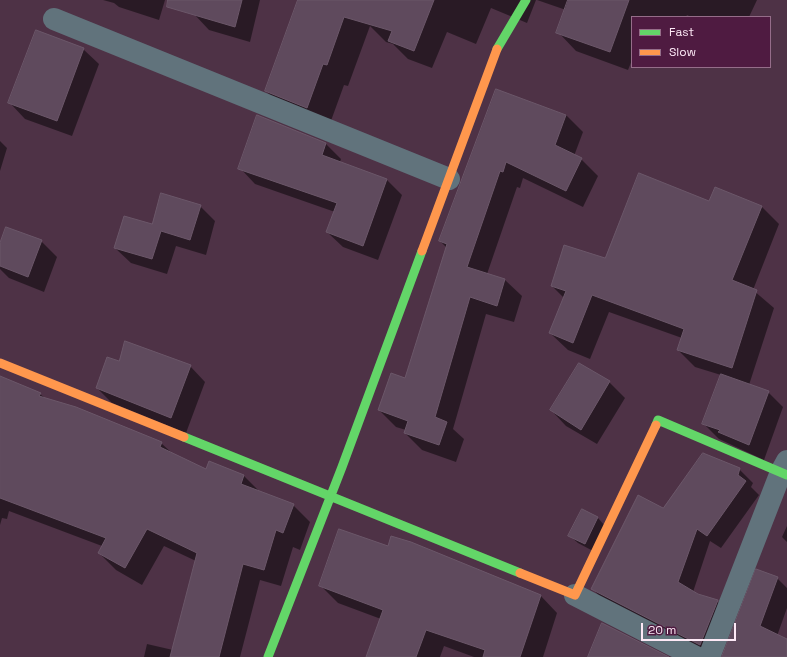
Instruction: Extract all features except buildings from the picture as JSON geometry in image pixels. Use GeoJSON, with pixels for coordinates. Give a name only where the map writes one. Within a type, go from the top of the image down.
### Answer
{"type":"FeatureCollection","features":[{"type":"Feature","properties":{"kind":"street"},"geometry":{"type":"LineString","coordinates":[[268,657],[500,42],[526,0]]}},
{"type":"Feature","properties":{"kind":"street"},"geometry":{"type":"LineString","coordinates":[[54,18],[449,180]]}},
{"type":"Feature","properties":{"kind":"street"},"geometry":{"type":"LineString","coordinates":[[0,363],[575,595],[696,657]]}},
{"type":"Feature","properties":{"kind":"street"},"geometry":{"type":"LineString","coordinates":[[575,595],[658,420],[785,469],[709,657]]}},
{"type":"Feature","properties":{"kind":"traffic: fast"},"geometry":{"type":"LineString","coordinates":[[497,49],[526,0]]}},
{"type":"Feature","properties":{"kind":"traffic: fast"},"geometry":{"type":"LineString","coordinates":[[268,657],[342,467],[422,251]]}},
{"type":"Feature","properties":{"kind":"traffic: fast"},"geometry":{"type":"LineString","coordinates":[[656,425],[658,420],[787,475]]}},
{"type":"Feature","properties":{"kind":"traffic: fast"},"geometry":{"type":"LineString","coordinates":[[184,437],[520,573]]}},
{"type":"Feature","properties":{"kind":"traffic: slow"},"geometry":{"type":"LineString","coordinates":[[422,251],[497,49]]}},
{"type":"Feature","properties":{"kind":"traffic: slow"},"geometry":{"type":"LineString","coordinates":[[0,363],[184,437]]}},
{"type":"Feature","properties":{"kind":"traffic: slow"},"geometry":{"type":"LineString","coordinates":[[520,573],[575,595],[656,425]]}}]}
